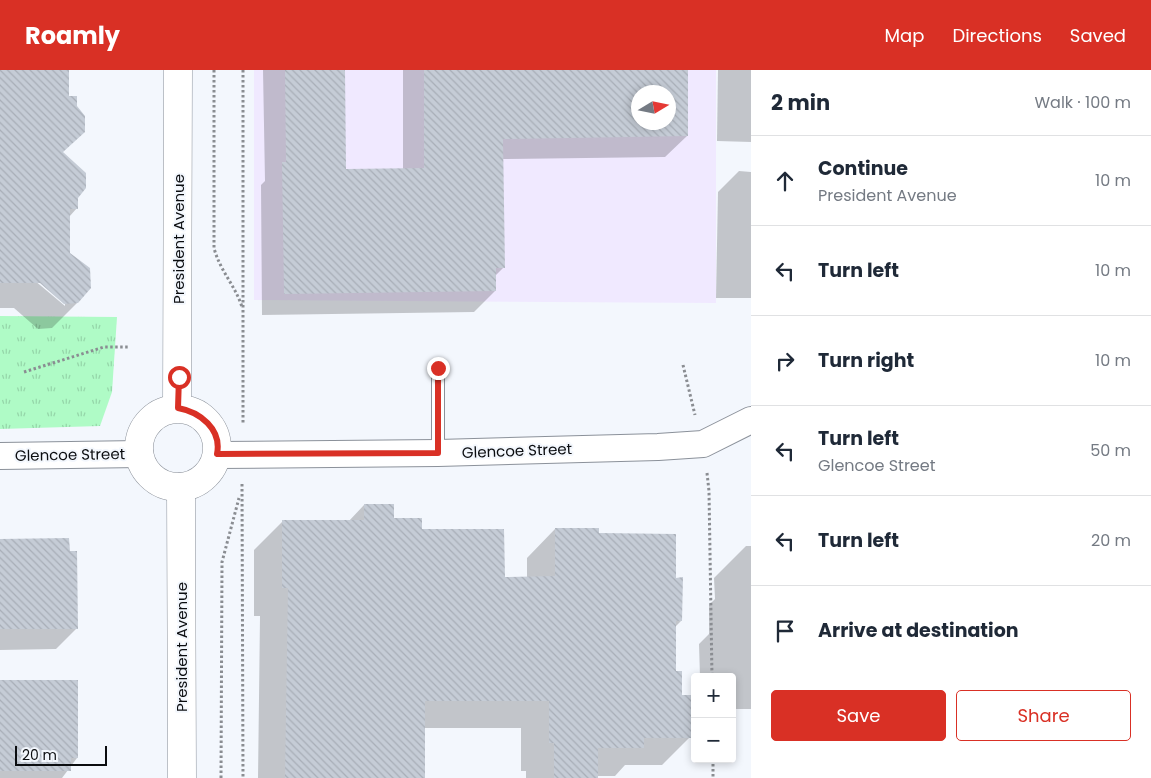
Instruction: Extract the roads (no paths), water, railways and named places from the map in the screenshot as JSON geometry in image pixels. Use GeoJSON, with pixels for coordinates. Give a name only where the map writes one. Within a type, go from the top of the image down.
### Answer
{"type":"FeatureCollection","features":[{"type":"Feature","properties":{"kind":"street","name":"President Avenue"},"geometry":{"type":"LineString","coordinates":[[178,70],[178,408]]}},
{"type":"Feature","properties":{"kind":"street"},"geometry":{"type":"LineString","coordinates":[[178,408],[190,410],[207,422],[217,438],[217,454],[208,474],[198,482],[181,487],[163,484],[153,478],[145,469],[140,454],[139,448],[147,424],[166,410],[178,408]]}},
{"type":"Feature","properties":{"kind":"street","name":"Glencoe Street"},"geometry":{"type":"LineString","coordinates":[[217,454],[438,453],[658,447],[703,444],[751,420]]}},
{"type":"Feature","properties":{"kind":"street","name":"Glencoe Street"},"geometry":{"type":"LineString","coordinates":[[0,456],[140,454]]}},
{"type":"Feature","properties":{"kind":"street","name":"President Avenue"},"geometry":{"type":"LineString","coordinates":[[181,487],[182,778]]}},
{"type":"Feature","properties":{"kind":"lane"},"geometry":{"type":"LineString","coordinates":[[438,368],[438,453]]}}]}
